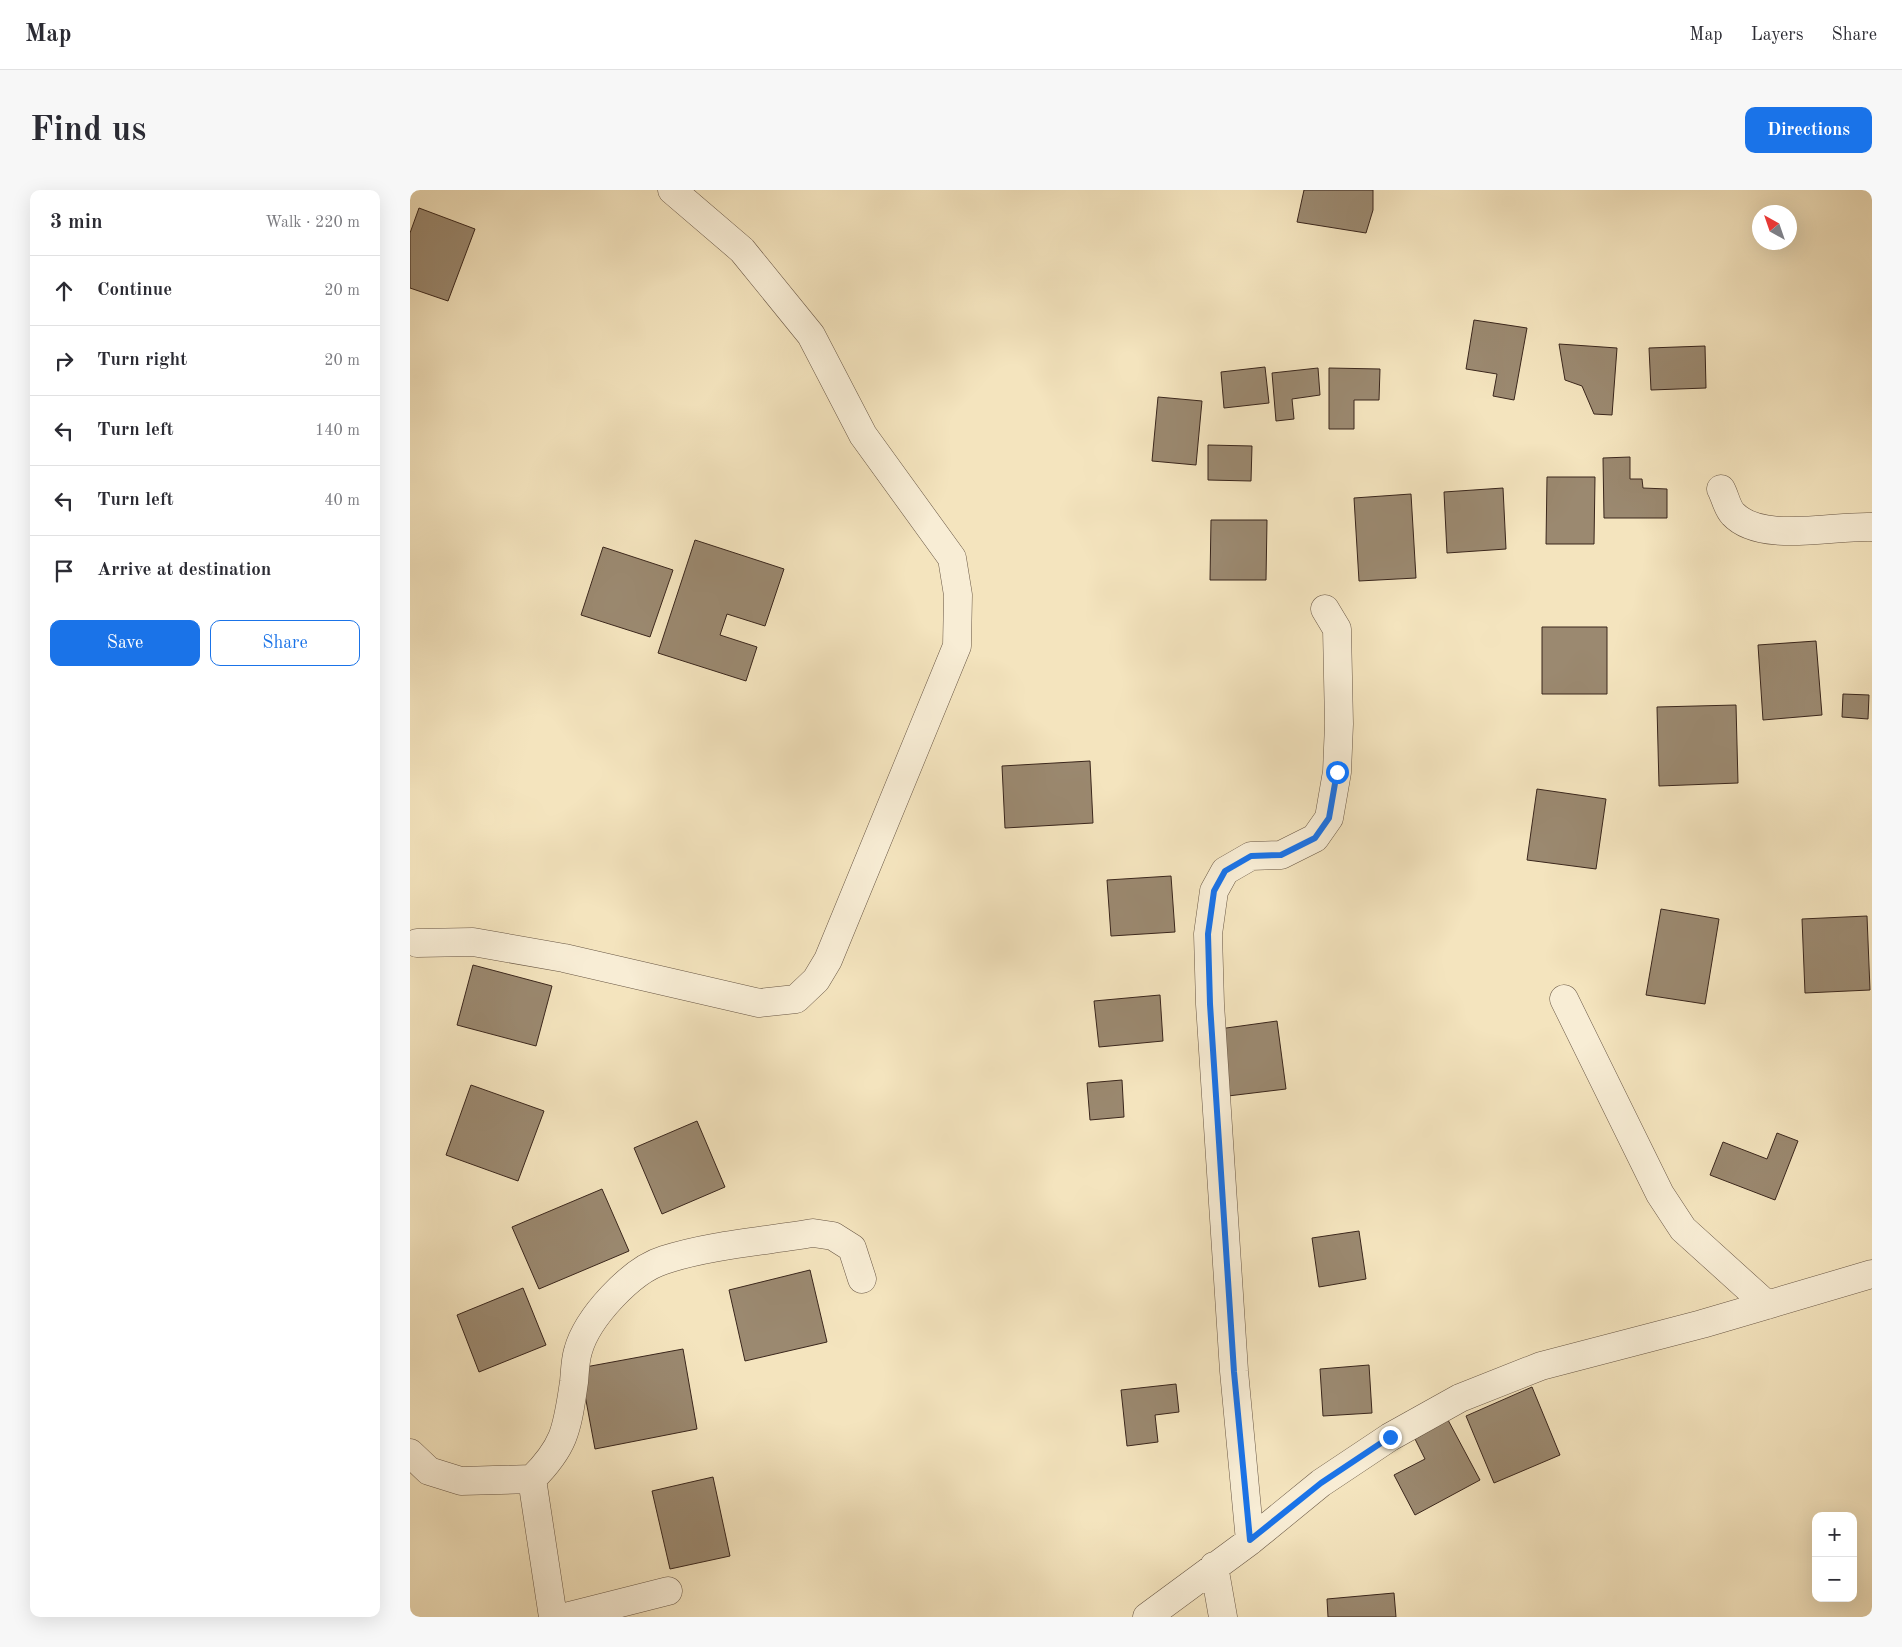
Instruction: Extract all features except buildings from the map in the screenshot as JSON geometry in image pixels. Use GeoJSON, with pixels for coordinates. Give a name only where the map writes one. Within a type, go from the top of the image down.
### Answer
{"type":"FeatureCollection","features":[{"type":"Feature","properties":{"kind":"street"},"geometry":{"type":"LineString","coordinates":[[417,944],[473,942],[564,958],[760,1003],[796,999],[816,980],[828,960],[957,646],[958,595],[952,558],[864,435],[811,335],[742,250],[672,190]]}},
{"type":"Feature","properties":{"kind":"street"},"geometry":{"type":"LineString","coordinates":[[1721,489],[1732,513],[1753,526],[1794,532],[1872,527]]}},
{"type":"Feature","properties":{"kind":"street"},"geometry":{"type":"LineString","coordinates":[[1250,1540],[1234,1372],[1210,1004],[1208,934],[1214,891],[1225,871],[1251,856],[1281,855],[1315,838],[1329,818],[1337,772],[1339,714],[1337,629],[1325,609]]}},
{"type":"Feature","properties":{"kind":"street"},"geometry":{"type":"LineString","coordinates":[[1564,999],[1660,1194],[1683,1229],[1767,1305]]}},
{"type":"Feature","properties":{"kind":"street"},"geometry":{"type":"LineString","coordinates":[[410,1453],[429,1471],[461,1481],[532,1480],[552,1460],[567,1428],[578,1351],[590,1325],[610,1298],[636,1276],[662,1260],[813,1233],[833,1236],[852,1248],[862,1279]]}},
{"type":"Feature","properties":{"kind":"street"},"geometry":{"type":"LineString","coordinates":[[1147,1617],[1250,1540],[1321,1483],[1390,1437],[1460,1398],[1541,1366],[1767,1305],[1872,1274]]}},
{"type":"Feature","properties":{"kind":"street"},"geometry":{"type":"LineString","coordinates":[[532,1480],[553,1617]]}},
{"type":"Feature","properties":{"kind":"street"},"geometry":{"type":"LineString","coordinates":[[1214,1566],[1223,1617]]}},
{"type":"Feature","properties":{"kind":"street"},"geometry":{"type":"LineString","coordinates":[[565,1617],[668,1591]]}},
{"type":"Feature","properties":{"kind":"route"},"geometry":{"type":"LineString","coordinates":[[1337,772],[1329,818],[1315,838],[1281,855],[1251,856],[1225,871],[1214,891],[1208,934],[1210,1004],[1224,1187],[1234,1372],[1250,1540],[1321,1483],[1390,1437]]}}]}
